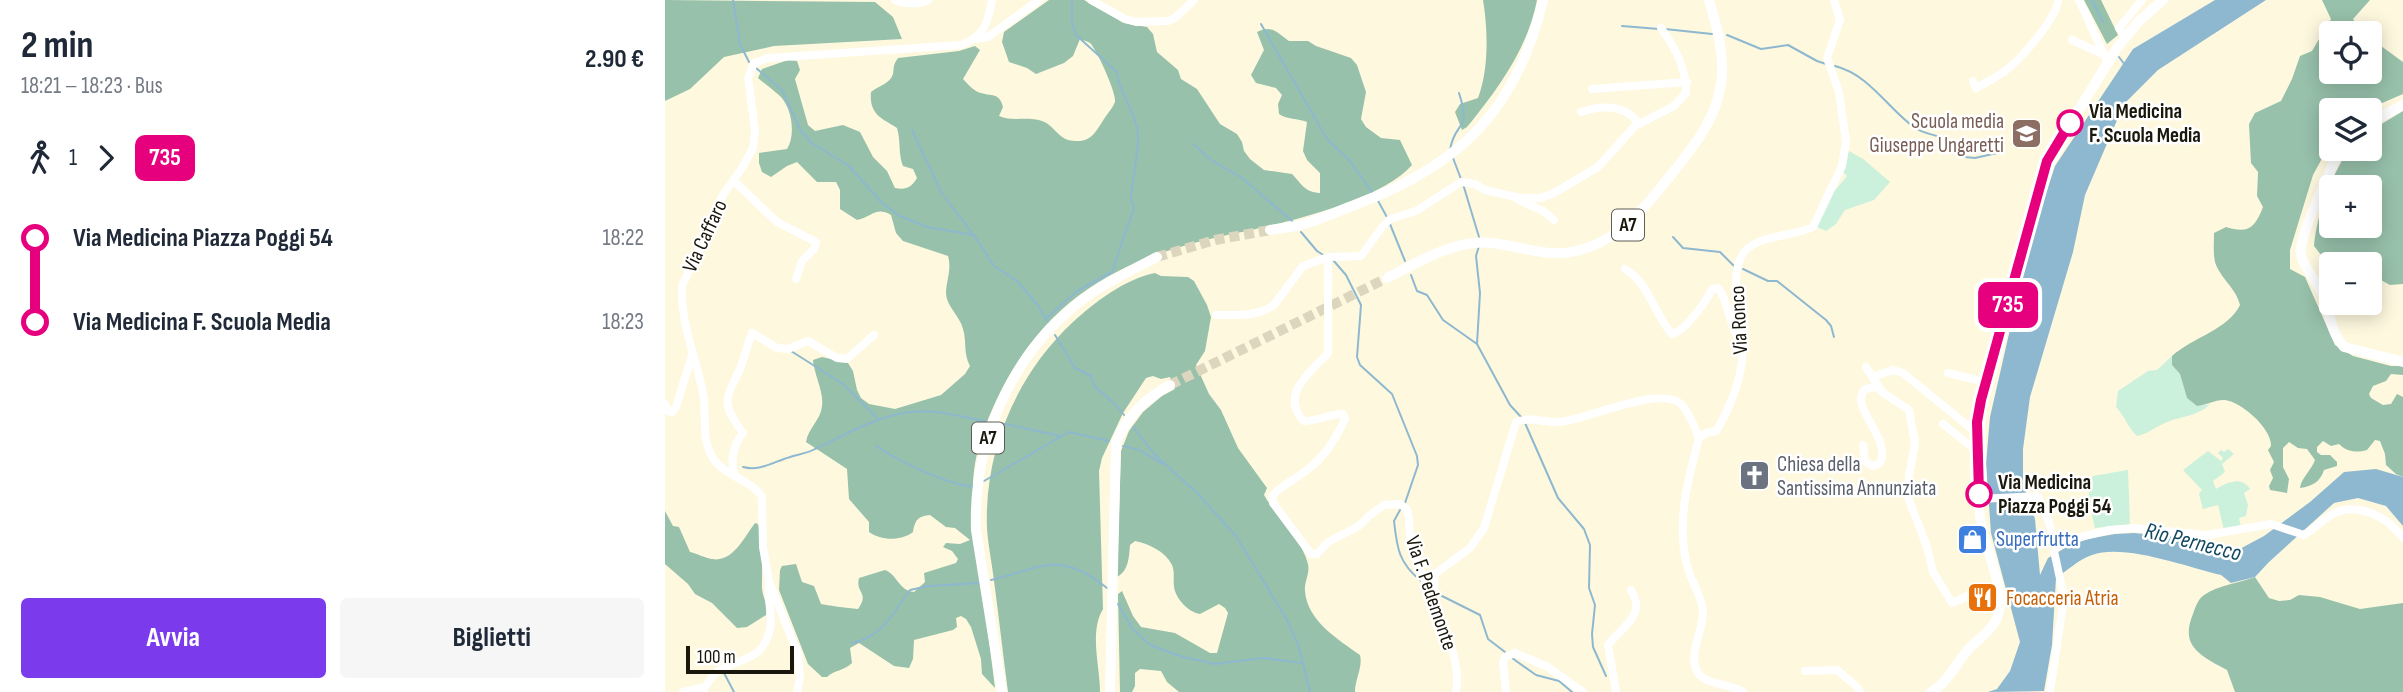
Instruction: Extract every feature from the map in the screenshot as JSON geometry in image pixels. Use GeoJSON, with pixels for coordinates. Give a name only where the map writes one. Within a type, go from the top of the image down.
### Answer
{"type":"FeatureCollection","features":[{"type":"Feature","properties":{"kind":"highway"},"geometry":{"type":"LineString","coordinates":[[1270,230],[1306,224],[1406,183],[1448,157],[1478,132],[1512,85],[1532,40],[1543,0]]}},
{"type":"Feature","properties":{"kind":"highway","name":"A7"},"geometry":{"type":"LineString","coordinates":[[1387,278],[1461,245],[1492,243],[1545,253],[1567,253],[1595,245],[1630,223],[1702,136],[1712,115],[1721,81],[1722,55],[1709,0]]}},
{"type":"Feature","properties":{"kind":"highway","name":"A7"},"geometry":{"type":"LineString","coordinates":[[1002,692],[978,544],[975,509],[977,478],[994,418],[1009,386],[1035,346],[1059,320],[1114,279],[1157,257]]}},
{"type":"Feature","properties":{"kind":"highway"},"geometry":{"type":"LineString","coordinates":[[1110,692],[1116,443],[1125,426],[1145,401],[1170,385]]}},
{"type":"Feature","properties":{"kind":"main road"},"geometry":{"type":"LineString","coordinates":[[1931,692],[1947,678],[1968,650],[1994,623],[1999,613],[1997,588],[1982,526],[1977,422],[2047,161],[2106,59],[2163,0]]}},
{"type":"Feature","properties":{"kind":"main road"},"geometry":{"type":"LineString","coordinates":[[2382,116],[2403,105]]}},
{"type":"Feature","properties":{"kind":"main road"},"geometry":{"type":"LineString","coordinates":[[2335,161],[2305,232],[2300,246],[2301,255],[2306,268],[2321,290],[2332,330],[2344,347],[2403,362]]}},
{"type":"Feature","properties":{"kind":"street"},"geometry":{"type":"LineString","coordinates":[[895,0],[906,4],[928,0]]}},
{"type":"Feature","properties":{"kind":"street"},"geometry":{"type":"LineString","coordinates":[[975,39],[985,29],[992,0]]}},
{"type":"Feature","properties":{"kind":"street"},"geometry":{"type":"LineString","coordinates":[[975,39],[988,37],[1039,0]]}},
{"type":"Feature","properties":{"kind":"street"},"geometry":{"type":"LineString","coordinates":[[1091,0],[1125,19],[1136,22],[1168,21],[1195,0]]}},
{"type":"Feature","properties":{"kind":"street","name":"Via Ronco"},"geometry":{"type":"LineString","coordinates":[[1699,438],[1716,431],[1722,422],[1741,365],[1737,265],[1742,254],[1757,242],[1792,235],[1813,227],[1842,166],[1846,142],[1839,92],[1827,58],[1840,20],[1835,0]]}},
{"type":"Feature","properties":{"kind":"street"},"geometry":{"type":"LineString","coordinates":[[1973,81],[1976,88],[2007,70],[2048,25],[2058,0]]}},
{"type":"Feature","properties":{"kind":"street"},"geometry":{"type":"LineString","coordinates":[[2079,0],[2106,59]]}},
{"type":"Feature","properties":{"kind":"street"},"geometry":{"type":"LineString","coordinates":[[2125,37],[2119,28],[2142,0]]}},
{"type":"Feature","properties":{"kind":"street"},"geometry":{"type":"LineString","coordinates":[[1216,315],[1252,314],[1268,309],[1274,305],[1303,266],[1328,257],[1361,257],[1390,219],[1416,211],[1461,182],[1514,196],[1541,198],[1598,167],[1639,124],[1674,106],[1686,93],[1687,77],[1661,28]]}},
{"type":"Feature","properties":{"kind":"street","name":"Via Caffaro"},"geometry":{"type":"LineString","coordinates":[[797,692],[800,677],[798,654],[769,582],[763,547],[762,497],[759,492],[723,469],[708,446],[703,395],[681,303],[682,286],[723,195],[753,148],[755,130],[748,78],[754,63],[768,58],[961,45],[975,39]]}},
{"type":"Feature","properties":{"kind":"street"},"geometry":{"type":"LineString","coordinates":[[2071,40],[2106,59]]}},
{"type":"Feature","properties":{"kind":"street"},"geometry":{"type":"LineString","coordinates":[[1592,89],[1687,82]]}},
{"type":"Feature","properties":{"kind":"street"},"geometry":{"type":"LineString","coordinates":[[1581,111],[1604,107],[1625,110],[1639,124]]}},
{"type":"Feature","properties":{"kind":"street"},"geometry":{"type":"LineString","coordinates":[[734,181],[777,222],[816,242],[814,249],[801,264],[796,279]]}},
{"type":"Feature","properties":{"kind":"street"},"geometry":{"type":"LineString","coordinates":[[1514,196],[1554,220]]}},
{"type":"Feature","properties":{"kind":"street","name":"Via F. Pedemonte"},"geometry":{"type":"LineString","coordinates":[[1328,257],[1328,353],[1305,375],[1294,405],[1304,421],[1317,421],[1336,414],[1343,414],[1345,419],[1314,465],[1280,488],[1272,496],[1273,503],[1311,554],[1317,554],[1328,542],[1359,526],[1384,505],[1400,503],[1407,509],[1411,548],[1424,583],[1441,614],[1459,680],[1457,692]]}},
{"type":"Feature","properties":{"kind":"street"},"geometry":{"type":"LineString","coordinates":[[1625,269],[1646,290],[1672,334],[1681,330],[1712,289],[1718,288],[1728,304],[1735,335],[1742,343]]}},
{"type":"Feature","properties":{"kind":"street"},"geometry":{"type":"LineString","coordinates":[[736,477],[732,461],[738,439],[743,433],[730,415],[726,400],[752,333],[777,348],[788,349],[808,341],[837,358],[847,359],[874,335]]}},
{"type":"Feature","properties":{"kind":"street"},"geometry":{"type":"LineString","coordinates":[[665,404],[668,411],[672,412],[676,407],[693,352]]}},
{"type":"Feature","properties":{"kind":"street"},"geometry":{"type":"LineString","coordinates":[[1866,367],[1877,387],[1909,410],[1915,443],[1909,476],[1909,500],[1939,584],[1952,603],[1981,590],[1997,588]]}},
{"type":"Feature","properties":{"kind":"street"},"geometry":{"type":"LineString","coordinates":[[1871,377],[1893,370],[1903,373],[1978,434]]}},
{"type":"Feature","properties":{"kind":"street"},"geometry":{"type":"LineString","coordinates":[[1948,373],[1986,383]]}},
{"type":"Feature","properties":{"kind":"street"},"geometry":{"type":"LineString","coordinates":[[1863,445],[1865,462],[1873,466],[1880,463],[1883,448],[1861,405],[1865,389],[1877,387]]}},
{"type":"Feature","properties":{"kind":"street"},"geometry":{"type":"LineString","coordinates":[[1433,597],[1435,574],[1470,548],[1484,528],[1516,422],[1525,418],[1558,422],[1609,411],[1635,400],[1671,400],[1681,404],[1699,438],[1686,488],[1684,531],[1687,566],[1703,610],[1695,652],[1696,669],[1701,677],[1743,692]]}},
{"type":"Feature","properties":{"kind":"street"},"geometry":{"type":"LineString","coordinates":[[1943,425],[1978,452]]}},
{"type":"Feature","properties":{"kind":"street"},"geometry":{"type":"LineString","coordinates":[[1981,499],[2038,496],[2049,522],[2064,597],[2049,692]]}},
{"type":"Feature","properties":{"kind":"street"},"geometry":{"type":"LineString","coordinates":[[2055,549],[2060,542],[2109,530],[2133,528],[2207,535],[2271,524],[2301,535],[2308,533],[2331,514],[2351,509],[2378,516],[2391,524],[2403,538]]}},
{"type":"Feature","properties":{"kind":"street"},"geometry":{"type":"LineString","coordinates":[[683,692],[704,689],[725,665],[753,657],[764,646],[770,628],[769,582]]}},
{"type":"Feature","properties":{"kind":"street"},"geometry":{"type":"LineString","coordinates":[[1616,692],[1608,645],[1633,618],[1637,608],[1632,590]]}},
{"type":"Feature","properties":{"kind":"street"},"geometry":{"type":"LineString","coordinates":[[1506,692],[1503,663],[1505,657],[1515,653],[1548,667],[1583,692]]}},
{"type":"Feature","properties":{"kind":"street"},"geometry":{"type":"LineString","coordinates":[[1805,671],[1837,670],[1860,692]]}},
{"type":"Feature","properties":{"kind":"green space"},"geometry":{"type":"Polygon","coordinates":[[[665,0],[875,2],[893,17],[902,39],[774,46],[724,57],[690,89],[665,101],[665,0]]]}},
{"type":"Feature","properties":{"kind":"green space"},"geometry":{"type":"Polygon","coordinates":[[[1049,0],[1084,0],[1124,23],[1147,27],[1153,34],[1157,52],[1178,70],[1181,79],[1197,89],[1220,124],[1237,134],[1250,159],[1264,170],[1292,174],[1304,187],[1320,193],[1320,173],[1307,160],[1303,151],[1307,122],[1279,114],[1278,104],[1282,95],[1276,88],[1256,83],[1251,75],[1264,50],[1257,32],[1271,29],[1289,41],[1308,41],[1351,58],[1357,65],[1366,92],[1361,119],[1366,127],[1381,138],[1400,140],[1412,165],[1379,189],[1358,199],[1287,221],[1170,250],[1136,263],[1075,298],[1025,352],[1003,387],[992,411],[978,449],[974,475],[974,510],[995,688],[982,674],[981,659],[971,627],[961,616],[956,618],[957,627],[953,630],[914,640],[913,659],[909,668],[894,666],[859,643],[850,648],[852,663],[827,677],[822,677],[808,664],[779,590],[782,566],[796,564],[802,582],[814,586],[821,604],[858,609],[863,599],[859,578],[885,570],[905,588],[914,592],[925,582],[924,573],[956,563],[958,559],[952,551],[943,547],[946,543],[960,544],[970,540],[955,528],[946,527],[930,515],[918,519],[913,532],[903,537],[885,538],[869,532],[869,522],[849,499],[847,469],[806,442],[822,406],[822,395],[813,360],[822,357],[848,363],[861,398],[869,404],[895,409],[941,395],[965,374],[970,366],[961,324],[946,294],[948,256],[903,241],[896,233],[891,215],[886,213],[878,212],[857,220],[840,209],[840,190],[836,182],[817,182],[797,162],[771,177],[762,172],[759,153],[787,149],[792,129],[790,114],[784,101],[758,78],[762,69],[788,60],[797,61],[800,70],[795,79],[808,125],[815,131],[843,125],[860,132],[873,157],[887,171],[895,188],[910,186],[917,178],[913,169],[903,166],[897,128],[874,111],[871,92],[887,83],[898,58],[959,51],[975,46],[980,50],[963,79],[976,91],[999,98],[1003,107],[999,116],[1042,121],[1068,140],[1083,141],[1092,136],[1115,102],[1105,71],[1090,43],[1080,39],[1073,56],[1064,63],[1036,74],[1009,62],[1002,42],[1004,32],[1049,0]]]}},
{"type":"Feature","properties":{"kind":"green space"},"geometry":{"type":"Polygon","coordinates":[[[1483,0],[1537,0],[1527,35],[1510,67],[1479,113],[1462,130],[1455,112],[1460,104],[1478,98],[1484,75],[1487,37],[1483,0]]]}},
{"type":"Feature","properties":{"kind":"green space"},"geometry":{"type":"Polygon","coordinates":[[[2084,0],[2101,0],[2118,35],[2107,44],[2084,0]]]}},
{"type":"Feature","properties":{"kind":"green space"},"geometry":{"type":"Polygon","coordinates":[[[2322,0],[2370,0],[2353,19],[2354,21],[2330,21],[2322,0]]]}},
{"type":"Feature","properties":{"kind":"green space"},"geometry":{"type":"Polygon","coordinates":[[[2319,39],[2319,84],[2382,84],[2382,47],[2403,62],[2403,94],[2382,103],[2382,98],[2319,98],[2321,161],[2313,175],[2290,250],[2290,269],[2305,277],[2319,309],[2319,315],[2322,315],[2335,345],[2353,356],[2391,366],[2403,366],[2403,375],[2391,374],[2386,381],[2373,386],[2369,394],[2383,405],[2391,404],[2397,394],[2403,397],[2403,477],[2386,465],[2380,441],[2375,440],[2367,450],[2355,452],[2339,444],[2331,446],[2323,441],[2317,447],[2317,452],[2330,455],[2337,462],[2337,466],[2324,470],[2315,483],[2300,488],[2315,460],[2307,449],[2298,448],[2289,442],[2283,448],[2283,467],[2289,479],[2287,493],[2270,490],[2273,478],[2270,470],[2274,462],[2268,450],[2271,446],[2270,439],[2255,417],[2232,402],[2222,400],[2197,406],[2187,398],[2180,374],[2172,365],[2172,356],[2227,321],[2240,305],[2215,262],[2214,233],[2226,227],[2240,230],[2250,228],[2260,214],[2263,207],[2257,196],[2258,172],[2251,163],[2249,124],[2255,113],[2281,101],[2300,56],[2312,51],[2319,39]]]}},
{"type":"Feature","properties":{"kind":"green space"},"geometry":{"type":"Polygon","coordinates":[[[2403,111],[2403,284],[2390,285],[2382,281],[2382,252],[2319,252],[2314,246],[2319,221],[2319,238],[2382,238],[2382,175],[2334,175],[2342,161],[2382,161],[2382,124],[2403,111]]]}},
{"type":"Feature","properties":{"kind":"green space"},"geometry":{"type":"Polygon","coordinates":[[[1849,151],[1890,182],[1874,200],[1845,210],[1836,224],[1826,231],[1817,227],[1827,200],[1847,176],[1842,171],[1849,151]]]}},
{"type":"Feature","properties":{"kind":"green space"},"geometry":{"type":"Polygon","coordinates":[[[1155,273],[1161,276],[1188,277],[1194,281],[1207,305],[1211,317],[1205,351],[1196,365],[1238,448],[1267,488],[1264,495],[1305,555],[1308,568],[1305,591],[1311,612],[1325,629],[1360,655],[1355,692],[1179,692],[1167,682],[1161,671],[1140,669],[1135,673],[1132,692],[1120,692],[1118,594],[1122,591],[1141,627],[1175,633],[1210,653],[1217,653],[1228,613],[1219,604],[1200,614],[1187,608],[1175,592],[1173,568],[1169,560],[1146,544],[1135,541],[1130,545],[1126,567],[1117,577],[1121,451],[1129,431],[1143,412],[1175,389],[1170,377],[1161,379],[1153,376],[1146,378],[1123,413],[1102,458],[1099,471],[1103,609],[1096,639],[1100,692],[1008,692],[987,528],[991,470],[998,442],[1020,389],[1053,343],[1082,314],[1111,292],[1133,280],[1155,273]]]}},
{"type":"Feature","properties":{"kind":"green space"},"geometry":{"type":"Polygon","coordinates":[[[2172,356],[2172,365],[2180,374],[2187,398],[2197,406],[2210,404],[2194,414],[2169,421],[2137,436],[2116,407],[2118,391],[2148,371],[2157,370],[2172,356]]]}},
{"type":"Feature","properties":{"kind":"green space"},"geometry":{"type":"Polygon","coordinates":[[[2228,449],[2234,454],[2222,464],[2225,472],[2213,481],[2216,489],[2238,481],[2250,489],[2244,493],[2248,505],[2246,516],[2239,518],[2241,527],[2224,530],[2218,505],[2203,509],[2199,494],[2202,490],[2183,470],[2208,451],[2221,461],[2223,458],[2218,453],[2228,449]]]}},
{"type":"Feature","properties":{"kind":"green space"},"geometry":{"type":"Polygon","coordinates":[[[2128,470],[2130,525],[2095,528],[2089,495],[2093,476],[2128,470]]]}},
{"type":"Feature","properties":{"kind":"green space"},"geometry":{"type":"Polygon","coordinates":[[[665,511],[673,526],[679,527],[690,552],[712,559],[726,557],[732,553],[755,523],[758,524],[766,615],[747,627],[737,628],[712,603],[695,594],[688,584],[665,564],[665,511]]]}},
{"type":"Feature","properties":{"kind":"green space"},"geometry":{"type":"Polygon","coordinates":[[[2255,577],[2269,598],[2279,601],[2290,600],[2299,595],[2320,597],[2360,609],[2403,603],[2403,692],[2235,692],[2227,670],[2195,649],[2189,635],[2189,625],[2197,604],[2204,595],[2223,586],[2255,577]]]}},
{"type":"Feature","properties":{"kind":"water","name":"Rio Pernecco"},"geometry":{"type":"Polygon","coordinates":[[[2215,0],[2266,0],[2158,70],[2124,104],[2085,195],[2073,252],[2030,397],[2023,449],[2023,483],[2035,519],[2040,575],[2048,558],[2065,548],[2087,539],[2115,534],[2134,533],[2207,540],[2221,550],[2236,551],[2264,536],[2310,502],[2344,472],[2376,469],[2403,477],[2403,526],[2386,506],[2358,498],[2334,503],[2255,577],[2231,583],[2221,575],[2138,554],[2105,552],[2092,555],[2056,578],[2052,645],[2044,691],[1988,692],[1997,689],[2010,671],[2020,642],[1991,533],[1986,464],[1990,417],[2030,242],[2055,166],[2133,49],[2215,0]]]}},
{"type":"Feature","properties":{"kind":"waterway"},"geometry":{"type":"LineString","coordinates":[[733,0],[740,44],[749,62]]}},
{"type":"Feature","properties":{"kind":"waterway"},"geometry":{"type":"LineString","coordinates":[[1046,319],[1077,291],[1112,272],[1134,208],[1131,199],[1137,125],[1120,86],[1117,72],[1076,35],[1072,23],[1072,0]]}},
{"type":"Feature","properties":{"kind":"waterway"},"geometry":{"type":"LineString","coordinates":[[2092,0],[2103,22]]}},
{"type":"Feature","properties":{"kind":"waterway"},"geometry":{"type":"LineString","coordinates":[[1261,24],[1327,139],[1350,161],[1372,192]]}},
{"type":"Feature","properties":{"kind":"waterway"},"geometry":{"type":"LineString","coordinates":[[1622,26],[1659,29]]}},
{"type":"Feature","properties":{"kind":"waterway"},"geometry":{"type":"LineString","coordinates":[[1665,29],[1712,34]]}},
{"type":"Feature","properties":{"kind":"waterway"},"geometry":{"type":"LineString","coordinates":[[1727,35],[1761,49],[1788,45],[1826,64]]}},
{"type":"Feature","properties":{"kind":"waterway"},"geometry":{"type":"LineString","coordinates":[[2119,57],[2125,65]]}},
{"type":"Feature","properties":{"kind":"waterway"},"geometry":{"type":"LineString","coordinates":[[1835,66],[1847,70],[1868,84],[1915,128],[1950,141],[1965,157],[1975,158],[1997,153]]}},
{"type":"Feature","properties":{"kind":"waterway"},"geometry":{"type":"LineString","coordinates":[[756,68],[782,90],[801,131],[813,144],[849,166],[882,203],[900,216],[927,227],[974,235]]}},
{"type":"Feature","properties":{"kind":"waterway"},"geometry":{"type":"LineString","coordinates":[[1450,150],[1464,114],[1459,93]]}},
{"type":"Feature","properties":{"kind":"waterway"},"geometry":{"type":"LineString","coordinates":[[912,130],[941,192],[994,266],[1018,282],[1037,304],[1047,321]]}},
{"type":"Feature","properties":{"kind":"waterway"},"geometry":{"type":"LineString","coordinates":[[1193,144],[1211,160],[1242,178],[1293,222]]}},
{"type":"Feature","properties":{"kind":"waterway"},"geometry":{"type":"LineString","coordinates":[[1453,158],[1461,179]]}},
{"type":"Feature","properties":{"kind":"waterway"},"geometry":{"type":"LineString","coordinates":[[1463,184],[1479,237]]}},
{"type":"Feature","properties":{"kind":"waterway"},"geometry":{"type":"LineString","coordinates":[[1377,199],[1388,219]]}},
{"type":"Feature","properties":{"kind":"waterway"},"geometry":{"type":"LineString","coordinates":[[1390,224],[1405,261]]}},
{"type":"Feature","properties":{"kind":"waterway"},"geometry":{"type":"LineString","coordinates":[[1301,232],[1317,251],[1325,256]]}},
{"type":"Feature","properties":{"kind":"waterway"},"geometry":{"type":"LineString","coordinates":[[1673,237],[1683,248],[1720,252],[1734,266]]}},
{"type":"Feature","properties":{"kind":"waterway"},"geometry":{"type":"LineString","coordinates":[[1479,246],[1476,256],[1480,293],[1477,344],[1510,405],[1522,418]]}},
{"type":"Feature","properties":{"kind":"waterway"},"geometry":{"type":"LineString","coordinates":[[1333,260],[1346,275],[1361,305],[1357,357],[1360,365],[1392,394],[1417,456],[1418,465],[1405,503]]}},
{"type":"Feature","properties":{"kind":"waterway"},"geometry":{"type":"LineString","coordinates":[[1743,269],[1768,281],[1777,281],[1826,320],[1834,337]]}},
{"type":"Feature","properties":{"kind":"waterway"},"geometry":{"type":"LineString","coordinates":[[1411,275],[1417,291],[1427,295],[1443,320],[1477,344]]}},
{"type":"Feature","properties":{"kind":"waterway"},"geometry":{"type":"LineString","coordinates":[[1055,335],[1075,368],[1091,376],[1095,387],[1124,415]]}},
{"type":"Feature","properties":{"kind":"waterway"},"geometry":{"type":"LineString","coordinates":[[791,351],[843,384],[877,418]]}},
{"type":"Feature","properties":{"kind":"waterway"},"geometry":{"type":"LineString","coordinates":[[743,467],[759,468],[808,452],[854,430],[907,412],[940,412],[985,421]]}},
{"type":"Feature","properties":{"kind":"waterway"},"geometry":{"type":"LineString","coordinates":[[1000,423],[1061,436]]}},
{"type":"Feature","properties":{"kind":"waterway"},"geometry":{"type":"LineString","coordinates":[[1525,423],[1558,498],[1584,529],[1590,545],[1589,588],[1595,605],[1593,647],[1606,676]]}},
{"type":"Feature","properties":{"kind":"waterway"},"geometry":{"type":"LineString","coordinates":[[1133,427],[1155,455],[1198,494],[1236,536],[1287,620],[1299,647],[1310,692]]}},
{"type":"Feature","properties":{"kind":"waterway"},"geometry":{"type":"LineString","coordinates":[[984,481],[1069,432],[1109,441]]}},
{"type":"Feature","properties":{"kind":"waterway"},"geometry":{"type":"LineString","coordinates":[[876,446],[923,471],[950,482],[974,487]]}},
{"type":"Feature","properties":{"kind":"waterway"},"geometry":{"type":"LineString","coordinates":[[1123,446],[1139,450],[1163,464]]}},
{"type":"Feature","properties":{"kind":"waterway"},"geometry":{"type":"LineString","coordinates":[[1400,510],[1394,521],[1398,548],[1408,568],[1421,581]]}},
{"type":"Feature","properties":{"kind":"waterway"},"geometry":{"type":"LineString","coordinates":[[991,580],[1037,567],[1063,565],[1090,576],[1107,588]]}},
{"type":"Feature","properties":{"kind":"waterway"},"geometry":{"type":"LineString","coordinates":[[852,643],[879,630],[910,590],[928,586],[979,583]]}},
{"type":"Feature","properties":{"kind":"waterway"},"geometry":{"type":"LineString","coordinates":[[1436,593],[1480,615],[1488,639],[1505,652]]}},
{"type":"Feature","properties":{"kind":"waterway"},"geometry":{"type":"LineString","coordinates":[[1118,604],[1132,628],[1150,645],[1183,657],[1215,664],[1263,658],[1303,663]]}},
{"type":"Feature","properties":{"kind":"waterway"},"geometry":{"type":"LineString","coordinates":[[1512,658],[1536,675],[1559,681],[1572,692]]}},
{"type":"Feature","properties":{"kind":"waterway"},"geometry":{"type":"LineString","coordinates":[[724,673],[734,692]]}},
{"type":"Feature","properties":{"kind":"tunnel"},"geometry":{"type":"LineString","coordinates":[[1157,257],[1215,240],[1270,230]]}},
{"type":"Feature","properties":{"kind":"tunnel"},"geometry":{"type":"LineString","coordinates":[[1170,385],[1387,278]]}},
{"type":"Feature","properties":{"kind":"bus line","name":"735"},"geometry":{"type":"LineString","coordinates":[[1979,494],[1977,422],[1981,400],[2047,161],[2070,123]]}},
{"type":"Feature","properties":{"kind":"place","name":"Via Medicina F. Scuola Media"},"geometry":{"type":"Point","coordinates":[2070,123]}},
{"type":"Feature","properties":{"kind":"place","name":"Scuola media Giuseppe Ungaretti"},"geometry":{"type":"Point","coordinates":[2027,133]}},
{"type":"Feature","properties":{"kind":"place","name":"Chiesa della Santissima Annunziata"},"geometry":{"type":"Point","coordinates":[1754,476]}},
{"type":"Feature","properties":{"kind":"place","name":"Via Medicina Piazza Poggi 54"},"geometry":{"type":"Point","coordinates":[1979,494]}},
{"type":"Feature","properties":{"kind":"place","name":"Superfrutta"},"geometry":{"type":"Point","coordinates":[1973,539]}},
{"type":"Feature","properties":{"kind":"place","name":"Focacceria Atria"},"geometry":{"type":"Point","coordinates":[1983,598]}}]}
